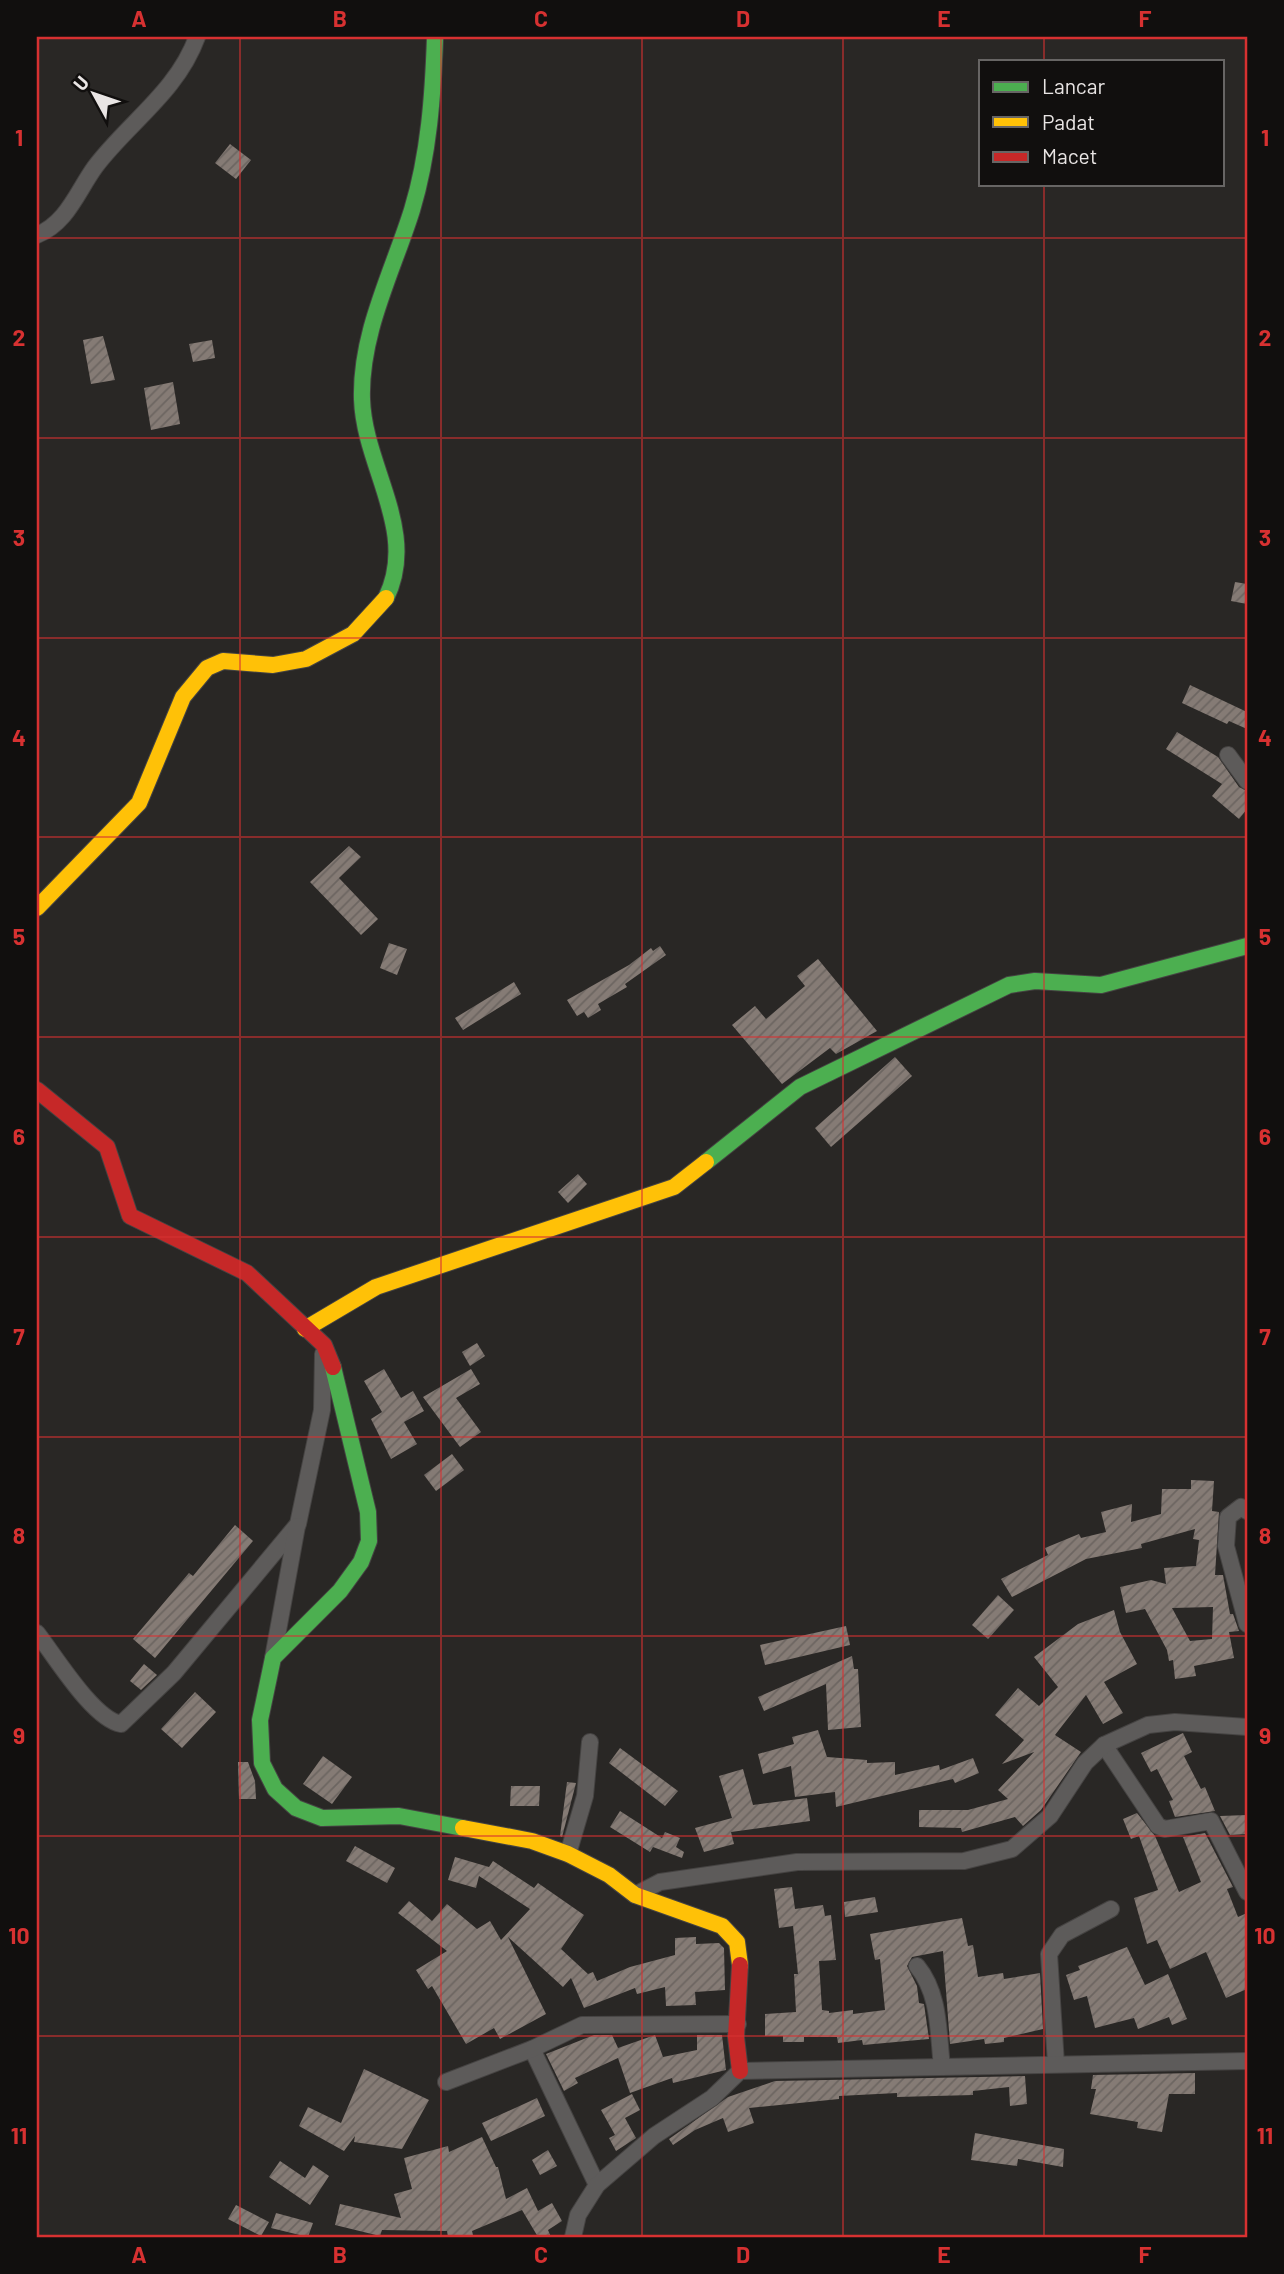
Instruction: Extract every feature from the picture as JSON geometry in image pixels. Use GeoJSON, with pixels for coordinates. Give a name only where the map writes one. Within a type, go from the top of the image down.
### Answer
{"type":"FeatureCollection","features":[{"type":"Feature","properties":{"kind":"street"},"geometry":{"type":"LineString","coordinates":[[37,235],[59,221],[96,167],[148,112],[190,54],[197,37]]}},
{"type":"Feature","properties":{"kind":"street"},"geometry":{"type":"LineString","coordinates":[[37,908],[139,803],[152,783],[185,694],[198,677],[210,666],[228,659],[271,665],[296,662],[340,642],[364,625],[387,598],[397,577],[398,558],[393,523],[367,433],[362,400],[365,358],[380,297],[419,182],[435,37]]}},
{"type":"Feature","properties":{"kind":"street"},"geometry":{"type":"LineString","coordinates":[[1228,755],[1247,781]]}},
{"type":"Feature","properties":{"kind":"street"},"geometry":{"type":"LineString","coordinates":[[306,1329],[376,1287],[674,1186],[800,1087],[1009,985],[1035,981],[1101,985],[1247,946]]}},
{"type":"Feature","properties":{"kind":"street"},"geometry":{"type":"LineString","coordinates":[[37,1090],[107,1147],[114,1179],[130,1216],[247,1273],[324,1345],[333,1368],[368,1512],[371,1535],[366,1553],[351,1576],[288,1647],[273,1658]]}},
{"type":"Feature","properties":{"kind":"street"},"geometry":{"type":"LineString","coordinates":[[324,1345],[322,1410],[260,1720],[262,1763],[275,1789],[296,1808],[322,1818],[399,1816],[475,1828],[532,1841],[568,1854],[609,1875],[635,1895],[722,1926],[732,1934],[740,1967],[737,2024],[740,2071]]}},
{"type":"Feature","properties":{"kind":"street"},"geometry":{"type":"LineString","coordinates":[[1247,1511],[1241,1507],[1228,1517],[1226,1546],[1247,1624]]}},
{"type":"Feature","properties":{"kind":"street"},"geometry":{"type":"LineString","coordinates":[[37,1633],[93,1705],[112,1722],[121,1724],[174,1673],[298,1524]]}},
{"type":"Feature","properties":{"kind":"street"},"geometry":{"type":"LineString","coordinates":[[635,1895],[660,1882],[797,1862],[964,1861],[1012,1849],[1050,1816],[1084,1763],[1104,1745],[1148,1725],[1175,1722],[1247,1726]]}},
{"type":"Feature","properties":{"kind":"street"},"geometry":{"type":"LineString","coordinates":[[568,1854],[585,1797],[590,1742]]}},
{"type":"Feature","properties":{"kind":"street"},"geometry":{"type":"LineString","coordinates":[[1104,1745],[1158,1826],[1165,1829],[1210,1821],[1247,1892]]}},
{"type":"Feature","properties":{"kind":"street"},"geometry":{"type":"LineString","coordinates":[[1056,2064],[1049,1954],[1062,1936],[1111,1909]]}},
{"type":"Feature","properties":{"kind":"street"},"geometry":{"type":"LineString","coordinates":[[918,1966],[934,1997],[942,2067]]}},
{"type":"Feature","properties":{"kind":"street"},"geometry":{"type":"LineString","coordinates":[[446,2082],[532,2049],[582,2025],[737,2024]]}},
{"type":"Feature","properties":{"kind":"street"},"geometry":{"type":"LineString","coordinates":[[532,2049],[597,2185]]}},
{"type":"Feature","properties":{"kind":"street"},"geometry":{"type":"LineString","coordinates":[[573,2237],[581,2208],[597,2185],[654,2136],[712,2098],[740,2071],[1247,2061]]}},
{"type":"Feature","properties":{"kind":"building"},"geometry":{"type":"Polygon","coordinates":[[[230,144],[251,160],[236,179],[215,163],[230,144]]]}},
{"type":"Feature","properties":{"kind":"building"},"geometry":{"type":"Polygon","coordinates":[[[103,336],[115,380],[91,384],[83,340],[103,336]]]}},
{"type":"Feature","properties":{"kind":"building"},"geometry":{"type":"Polygon","coordinates":[[[212,340],[215,358],[193,362],[189,344],[212,340]]]}},
{"type":"Feature","properties":{"kind":"building"},"geometry":{"type":"Polygon","coordinates":[[[173,382],[180,424],[151,430],[144,388],[173,382]]]}},
{"type":"Feature","properties":{"kind":"building"},"geometry":{"type":"Polygon","coordinates":[[[1235,582],[1247,584],[1247,604],[1231,601],[1235,582]]]}},
{"type":"Feature","properties":{"kind":"building"},"geometry":{"type":"Polygon","coordinates":[[[1190,685],[1247,712],[1247,729],[1229,721],[1227,724],[1182,703],[1190,685]]]}},
{"type":"Feature","properties":{"kind":"building"},"geometry":{"type":"Polygon","coordinates":[[[1177,732],[1218,757],[1239,787],[1247,791],[1247,809],[1239,819],[1212,796],[1222,784],[1166,749],[1177,732]]]}},
{"type":"Feature","properties":{"kind":"building"},"geometry":{"type":"Polygon","coordinates":[[[349,846],[361,857],[339,878],[378,919],[361,935],[310,882],[349,846]]]}},
{"type":"Feature","properties":{"kind":"building"},"geometry":{"type":"Polygon","coordinates":[[[389,943],[407,949],[397,975],[380,968],[389,943]]]}},
{"type":"Feature","properties":{"kind":"building"},"geometry":{"type":"Polygon","coordinates":[[[660,946],[666,955],[625,984],[627,987],[598,1004],[601,1010],[588,1018],[584,1012],[577,1016],[567,1000],[629,965],[651,948],[653,951],[660,946]]]}},
{"type":"Feature","properties":{"kind":"building"},"geometry":{"type":"Polygon","coordinates":[[[818,959],[877,1031],[836,1054],[830,1048],[782,1084],[732,1025],[755,1006],[766,1019],[805,986],[797,976],[818,959]]]}},
{"type":"Feature","properties":{"kind":"building"},"geometry":{"type":"Polygon","coordinates":[[[514,982],[521,994],[463,1030],[455,1018],[514,982]]]}},
{"type":"Feature","properties":{"kind":"building"},"geometry":{"type":"Polygon","coordinates":[[[895,1057],[912,1076],[831,1147],[815,1128],[895,1057]]]}},
{"type":"Feature","properties":{"kind":"building"},"geometry":{"type":"Polygon","coordinates":[[[578,1174],[587,1184],[568,1203],[558,1192],[578,1174]]]}},
{"type":"Feature","properties":{"kind":"building"},"geometry":{"type":"Polygon","coordinates":[[[477,1343],[485,1356],[470,1366],[462,1352],[477,1343]]]}},
{"type":"Feature","properties":{"kind":"building"},"geometry":{"type":"Polygon","coordinates":[[[384,1369],[401,1398],[413,1391],[424,1411],[404,1422],[417,1444],[391,1459],[371,1419],[382,1412],[364,1381],[384,1369]]]}},
{"type":"Feature","properties":{"kind":"building"},"geometry":{"type":"Polygon","coordinates":[[[471,1369],[480,1384],[456,1398],[481,1432],[460,1447],[423,1397],[471,1369]]]}},
{"type":"Feature","properties":{"kind":"building"},"geometry":{"type":"Polygon","coordinates":[[[452,1454],[464,1470],[436,1491],[424,1475],[452,1454]]]}},
{"type":"Feature","properties":{"kind":"building"},"geometry":{"type":"Polygon","coordinates":[[[1191,1480],[1214,1481],[1212,1511],[1219,1512],[1215,1575],[1223,1575],[1230,1614],[1233,1614],[1239,1631],[1229,1632],[1234,1658],[1194,1666],[1196,1676],[1175,1679],[1173,1660],[1169,1661],[1167,1650],[1145,1609],[1126,1613],[1120,1587],[1151,1580],[1166,1584],[1164,1568],[1196,1566],[1199,1540],[1193,1539],[1195,1529],[1141,1544],[1142,1548],[1086,1559],[1012,1597],[1001,1579],[1048,1555],[1045,1548],[1079,1534],[1081,1538],[1106,1532],[1101,1512],[1132,1504],[1131,1522],[1161,1514],[1162,1489],[1191,1489],[1191,1480]],[[1213,1607],[1172,1608],[1190,1641],[1212,1639],[1213,1607]]]}},
{"type":"Feature","properties":{"kind":"building"},"geometry":{"type":"Polygon","coordinates":[[[235,1525],[253,1541],[155,1658],[133,1639],[189,1573],[193,1576],[235,1525]]]}},
{"type":"Feature","properties":{"kind":"building"},"geometry":{"type":"Polygon","coordinates":[[[998,1595],[1014,1610],[988,1639],[972,1625],[998,1595]]]}},
{"type":"Feature","properties":{"kind":"building"},"geometry":{"type":"Polygon","coordinates":[[[1114,1610],[1120,1632],[1137,1664],[1104,1682],[1123,1713],[1103,1724],[1086,1695],[1055,1735],[1081,1752],[1041,1810],[1023,1826],[1015,1817],[962,1832],[961,1828],[919,1827],[919,1810],[968,1810],[1008,1799],[998,1790],[1034,1752],[1002,1764],[1024,1740],[995,1715],[1018,1688],[1039,1706],[1058,1687],[1034,1657],[1078,1624],[1114,1610]]]}},
{"type":"Feature","properties":{"kind":"building"},"geometry":{"type":"Polygon","coordinates":[[[846,1626],[850,1645],[765,1665],[760,1645],[846,1626]]]}},
{"type":"Feature","properties":{"kind":"building"},"geometry":{"type":"Polygon","coordinates":[[[852,1656],[854,1669],[858,1669],[861,1727],[828,1730],[826,1684],[764,1711],[758,1697],[852,1656]]]}},
{"type":"Feature","properties":{"kind":"building"},"geometry":{"type":"Polygon","coordinates":[[[144,1664],[157,1675],[141,1690],[130,1681],[144,1664]]]}},
{"type":"Feature","properties":{"kind":"building"},"geometry":{"type":"Polygon","coordinates":[[[195,1692],[216,1712],[182,1748],[161,1729],[195,1692]]]}},
{"type":"Feature","properties":{"kind":"building"},"geometry":{"type":"Polygon","coordinates":[[[818,1730],[827,1757],[867,1760],[867,1763],[895,1762],[895,1775],[939,1765],[940,1770],[973,1758],[979,1773],[955,1783],[953,1779],[836,1807],[835,1792],[795,1797],[791,1766],[763,1774],[758,1754],[794,1744],[792,1737],[818,1730]]]}},
{"type":"Feature","properties":{"kind":"building"},"geometry":{"type":"Polygon","coordinates":[[[1183,1733],[1192,1752],[1184,1756],[1201,1789],[1205,1787],[1215,1811],[1175,1817],[1169,1801],[1173,1800],[1157,1769],[1151,1772],[1141,1753],[1183,1733]]]}},
{"type":"Feature","properties":{"kind":"building"},"geometry":{"type":"Polygon","coordinates":[[[620,1748],[678,1791],[665,1806],[609,1763],[620,1748]]]}},
{"type":"Feature","properties":{"kind":"building"},"geometry":{"type":"Polygon","coordinates":[[[323,1756],[352,1777],[332,1804],[303,1784],[323,1756]]]}},
{"type":"Feature","properties":{"kind":"building"},"geometry":{"type":"Polygon","coordinates":[[[238,1762],[248,1762],[255,1781],[256,1799],[239,1799],[238,1762]]]}},
{"type":"Feature","properties":{"kind":"building"},"geometry":{"type":"Polygon","coordinates":[[[743,1769],[753,1805],[807,1798],[810,1821],[731,1832],[734,1844],[704,1852],[695,1828],[732,1818],[719,1776],[743,1769]]]}},
{"type":"Feature","properties":{"kind":"building"},"geometry":{"type":"Polygon","coordinates":[[[567,1782],[576,1783],[562,1837],[560,1836],[567,1782]]]}},
{"type":"Feature","properties":{"kind":"building"},"geometry":{"type":"Polygon","coordinates":[[[511,1786],[540,1786],[539,1806],[510,1806],[511,1786]]]}},
{"type":"Feature","properties":{"kind":"building"},"geometry":{"type":"Polygon","coordinates":[[[620,1811],[662,1838],[665,1832],[680,1838],[676,1847],[684,1852],[682,1858],[653,1847],[650,1852],[610,1827],[620,1811]]]}},
{"type":"Feature","properties":{"kind":"building"},"geometry":{"type":"Polygon","coordinates":[[[1137,1813],[1155,1836],[1179,1892],[1201,1882],[1183,1837],[1205,1833],[1233,1887],[1227,1889],[1238,1917],[1247,1913],[1247,1989],[1226,1998],[1206,1952],[1170,1969],[1157,1940],[1147,1944],[1134,1898],[1158,1890],[1139,1836],[1131,1839],[1123,1819],[1137,1813]]]}},
{"type":"Feature","properties":{"kind":"building"},"geometry":{"type":"Polygon","coordinates":[[[1247,1815],[1247,1834],[1230,1835],[1220,1816],[1247,1815]]]}},
{"type":"Feature","properties":{"kind":"building"},"geometry":{"type":"Polygon","coordinates":[[[355,1846],[395,1868],[387,1883],[346,1861],[355,1846]]]}},
{"type":"Feature","properties":{"kind":"building"},"geometry":{"type":"Polygon","coordinates":[[[455,1857],[489,1867],[493,1861],[534,1888],[538,1883],[584,1915],[561,1949],[588,1974],[593,1972],[597,1981],[630,1967],[675,1955],[675,1938],[696,1937],[696,1944],[719,1943],[724,1948],[725,1990],[695,1992],[696,2005],[666,2006],[665,1987],[637,1994],[635,1988],[584,2008],[571,1978],[563,1987],[508,1937],[546,2014],[500,2039],[494,2028],[466,2044],[432,1986],[428,1989],[416,1970],[447,1951],[398,1913],[409,1901],[432,1921],[447,1904],[477,1929],[490,1921],[501,1940],[530,1909],[479,1876],[476,1888],[448,1880],[455,1857]]]}},
{"type":"Feature","properties":{"kind":"building"},"geometry":{"type":"Polygon","coordinates":[[[792,1887],[795,1909],[823,1905],[825,1916],[831,1915],[836,1960],[819,1961],[822,2010],[829,2013],[853,2010],[853,2014],[885,2010],[880,1959],[875,1960],[870,1934],[962,1918],[968,1946],[973,1945],[978,1977],[1003,1973],[1004,1979],[1040,1973],[1043,2029],[1004,2038],[1004,2042],[985,2044],[984,2039],[950,2044],[943,1951],[912,1957],[907,1966],[917,1986],[919,2003],[924,2004],[929,2039],[863,2045],[862,2040],[838,2043],[837,2037],[804,2037],[804,2042],[783,2042],[783,2036],[765,2036],[765,2014],[796,2012],[794,1974],[798,1974],[793,1926],[779,1928],[774,1889],[792,1887]]]}},
{"type":"Feature","properties":{"kind":"building"},"geometry":{"type":"Polygon","coordinates":[[[875,1897],[878,1912],[845,1917],[844,1902],[875,1897]]]}},
{"type":"Feature","properties":{"kind":"building"},"geometry":{"type":"Polygon","coordinates":[[[1127,1947],[1145,1985],[1168,1974],[1187,2019],[1172,2025],[1169,2017],[1138,2029],[1134,2018],[1095,2028],[1087,1996],[1074,2000],[1066,1975],[1080,1970],[1078,1966],[1127,1947]]]}},
{"type":"Feature","properties":{"kind":"building"},"geometry":{"type":"Polygon","coordinates":[[[594,2035],[612,2035],[618,2048],[655,2035],[663,2057],[697,2050],[697,2035],[722,2035],[726,2070],[673,2083],[672,2078],[630,2093],[618,2058],[575,2078],[578,2083],[564,2091],[546,2054],[594,2035]]]}},
{"type":"Feature","properties":{"kind":"building"},"geometry":{"type":"Polygon","coordinates":[[[364,2069],[429,2100],[402,2149],[354,2142],[355,2136],[344,2151],[299,2126],[308,2107],[341,2123],[364,2069]]]}},
{"type":"Feature","properties":{"kind":"building"},"geometry":{"type":"Polygon","coordinates":[[[1195,2073],[1195,2094],[1169,2094],[1162,2132],[1137,2128],[1138,2122],[1090,2114],[1096,2089],[1091,2089],[1093,2075],[1195,2073]]]}},
{"type":"Feature","properties":{"kind":"building"},"geometry":{"type":"Polygon","coordinates":[[[1025,2076],[1027,2104],[1010,2106],[1009,2087],[973,2091],[973,2095],[897,2097],[897,2093],[839,2096],[839,2099],[749,2108],[754,2123],[728,2132],[723,2118],[695,2130],[673,2145],[669,2139],[728,2097],[775,2081],[1025,2076]]]}},
{"type":"Feature","properties":{"kind":"building"},"geometry":{"type":"Polygon","coordinates":[[[632,2094],[640,2110],[625,2118],[636,2138],[616,2151],[609,2138],[615,2135],[601,2110],[632,2094]]]}},
{"type":"Feature","properties":{"kind":"building"},"geometry":{"type":"Polygon","coordinates":[[[537,2098],[545,2116],[491,2141],[482,2123],[537,2098]]]}},
{"type":"Feature","properties":{"kind":"building"},"geometry":{"type":"Polygon","coordinates":[[[975,2133],[1064,2149],[1063,2167],[1018,2159],[1017,2166],[971,2160],[975,2133]]]}},
{"type":"Feature","properties":{"kind":"building"},"geometry":{"type":"Polygon","coordinates":[[[482,2137],[498,2167],[506,2199],[527,2188],[538,2211],[552,2203],[562,2221],[548,2230],[551,2237],[538,2237],[522,2210],[472,2231],[473,2235],[454,2237],[448,2237],[447,2231],[382,2230],[380,2236],[335,2225],[340,2204],[401,2218],[394,2194],[412,2189],[404,2158],[448,2146],[449,2152],[482,2137]]]}},
{"type":"Feature","properties":{"kind":"building"},"geometry":{"type":"Polygon","coordinates":[[[548,2150],[557,2166],[540,2175],[532,2160],[548,2150]]]}},
{"type":"Feature","properties":{"kind":"building"},"geometry":{"type":"Polygon","coordinates":[[[280,2161],[305,2178],[313,2165],[329,2176],[310,2205],[269,2177],[280,2161]]]}},
{"type":"Feature","properties":{"kind":"building"},"geometry":{"type":"Polygon","coordinates":[[[236,2205],[269,2222],[261,2236],[228,2219],[236,2205]]]}},
{"type":"Feature","properties":{"kind":"building"},"geometry":{"type":"Polygon","coordinates":[[[276,2213],[313,2223],[308,2237],[271,2228],[276,2213]]]}},
{"type":"Feature","properties":{"kind":"traffic: fast"},"geometry":{"type":"LineString","coordinates":[[386,598],[395,573],[396,548],[387,499],[365,424],[363,374],[372,326],[418,189],[431,102],[435,37]]}},
{"type":"Feature","properties":{"kind":"traffic: fast"},"geometry":{"type":"LineString","coordinates":[[706,1162],[800,1087],[1009,985],[1035,981],[1101,985],[1247,946]]}},
{"type":"Feature","properties":{"kind":"traffic: fast"},"geometry":{"type":"LineString","coordinates":[[333,1367],[368,1512],[369,1541],[361,1562],[340,1591],[273,1658],[260,1720],[262,1763],[275,1789],[296,1808],[322,1818],[399,1816],[463,1828]]}},
{"type":"Feature","properties":{"kind":"traffic: slow"},"geometry":{"type":"LineString","coordinates":[[37,908],[139,803],[183,697],[207,668],[223,661],[273,665],[306,659],[353,634],[386,598]]}},
{"type":"Feature","properties":{"kind":"traffic: slow"},"geometry":{"type":"LineString","coordinates":[[305,1329],[376,1287],[674,1187],[706,1162]]}},
{"type":"Feature","properties":{"kind":"traffic: slow"},"geometry":{"type":"LineString","coordinates":[[463,1828],[532,1841],[568,1854],[609,1875],[635,1895],[722,1926],[737,1942],[740,1965]]}},
{"type":"Feature","properties":{"kind":"traffic: jam"},"geometry":{"type":"LineString","coordinates":[[37,1090],[107,1147],[130,1216],[247,1273],[324,1345],[333,1367]]}},
{"type":"Feature","properties":{"kind":"traffic: jam"},"geometry":{"type":"LineString","coordinates":[[740,1965],[736,2037],[740,2071]]}}]}
